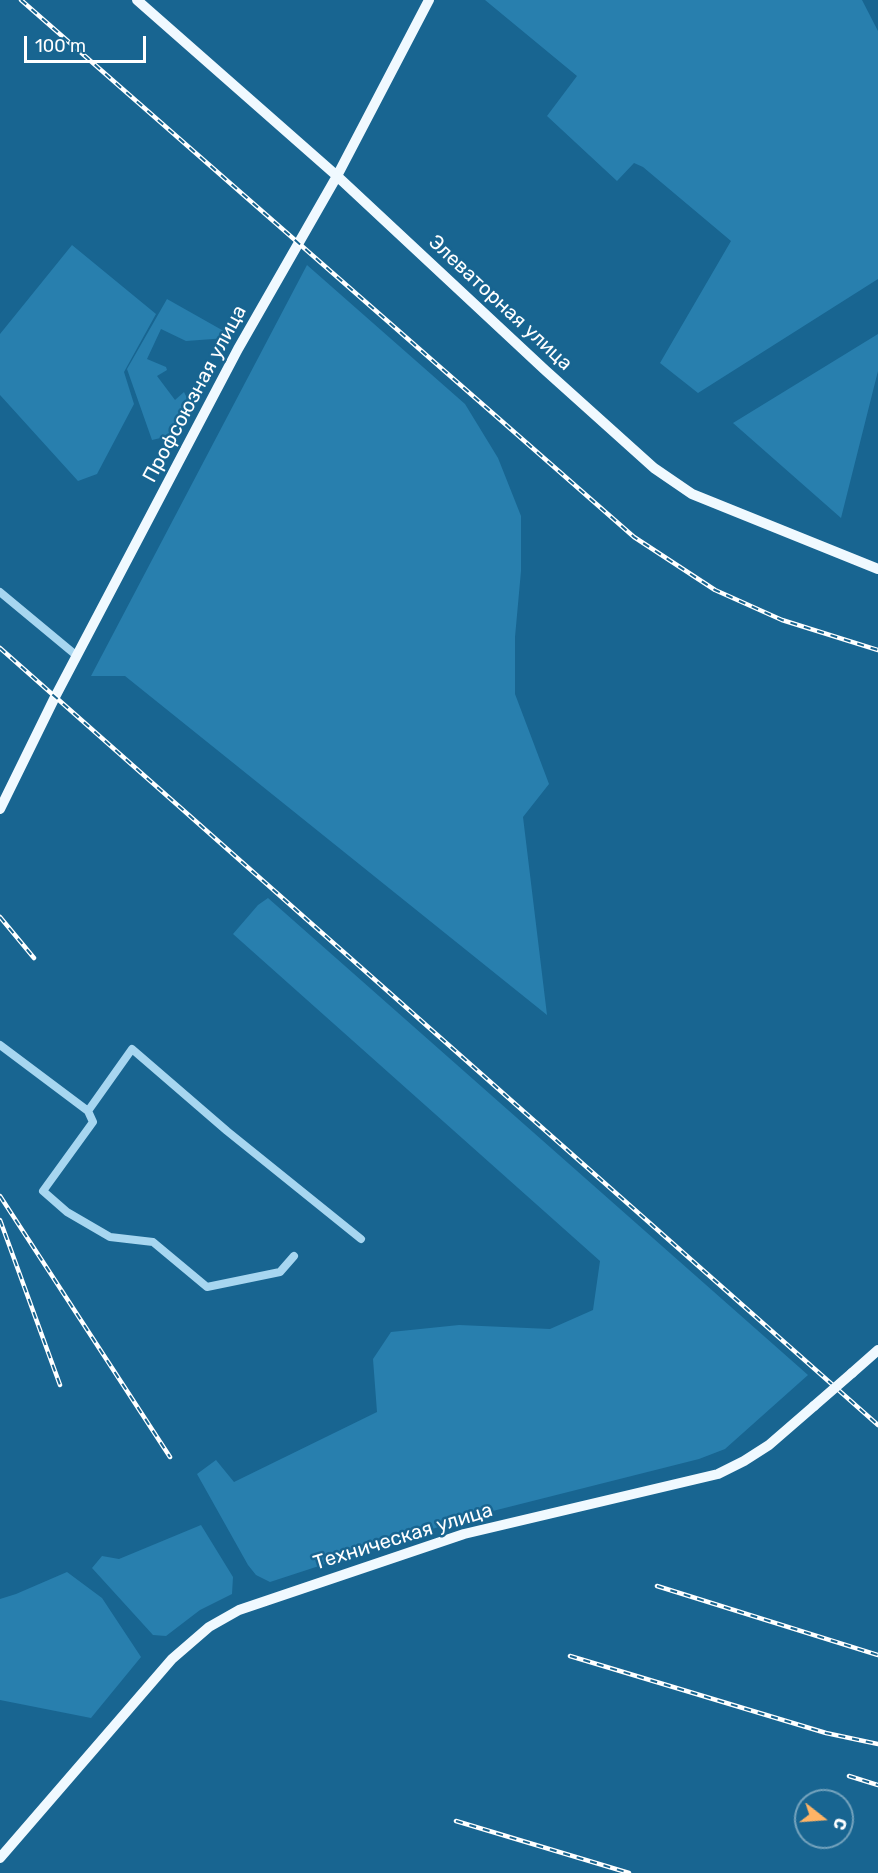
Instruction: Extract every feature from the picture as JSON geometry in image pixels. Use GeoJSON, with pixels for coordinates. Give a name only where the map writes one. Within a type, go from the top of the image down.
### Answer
{"type":"FeatureCollection","features":[{"type":"Feature","properties":{"kind":"main road","name":"Элеваторная улица"},"geometry":{"type":"LineString","coordinates":[[137,0],[337,176],[654,468],[692,494],[878,569]]}},
{"type":"Feature","properties":{"kind":"main road","name":"Профсоюзная улица"},"geometry":{"type":"LineString","coordinates":[[0,809],[77,656],[238,349],[337,176],[429,0]]}},
{"type":"Feature","properties":{"kind":"main road","name":"Техническая улица"},"geometry":{"type":"LineString","coordinates":[[0,1858],[172,1659],[209,1627],[239,1610],[464,1534],[718,1474],[768,1445],[878,1350]]}},
{"type":"Feature","properties":{"kind":"street"},"geometry":{"type":"LineString","coordinates":[[0,592],[77,656]]}},
{"type":"Feature","properties":{"kind":"street"},"geometry":{"type":"LineString","coordinates":[[0,1045],[88,1111],[93,1122],[43,1191],[67,1212],[110,1237],[153,1242],[207,1287],[280,1272],[294,1256]]}},
{"type":"Feature","properties":{"kind":"street"},"geometry":{"type":"LineString","coordinates":[[88,1111],[132,1049],[227,1131],[361,1239]]}},
{"type":"Feature","properties":{"kind":"shaded area"},"geometry":{"type":"Polygon","coordinates":[[[485,0],[862,0],[878,31],[878,279],[698,393],[660,363],[731,241],[643,167],[634,163],[617,181],[547,116],[577,76],[485,0]]]}},
{"type":"Feature","properties":{"kind":"shaded area"},"geometry":{"type":"Polygon","coordinates":[[[72,245],[156,314],[124,372],[134,404],[97,474],[78,481],[0,395],[0,334],[72,245]]]}},
{"type":"Feature","properties":{"kind":"shaded area"},"geometry":{"type":"Polygon","coordinates":[[[307,265],[465,404],[498,458],[521,516],[521,571],[515,637],[515,694],[549,784],[523,817],[547,1015],[125,676],[91,676],[307,265]]]}},
{"type":"Feature","properties":{"kind":"shaded area"},"geometry":{"type":"Polygon","coordinates":[[[167,299],[229,334],[227,338],[186,341],[161,329],[147,359],[166,367],[167,370],[157,376],[175,400],[184,392],[187,398],[169,436],[152,440],[127,369],[167,299]]]}},
{"type":"Feature","properties":{"kind":"shaded area"},"geometry":{"type":"Polygon","coordinates":[[[878,334],[878,371],[841,518],[733,423],[878,334]]]}},
{"type":"Feature","properties":{"kind":"shaded area"},"geometry":{"type":"Polygon","coordinates":[[[268,898],[808,1375],[725,1449],[699,1459],[469,1517],[270,1582],[256,1575],[248,1565],[197,1474],[216,1460],[234,1482],[377,1412],[373,1359],[391,1332],[459,1325],[550,1329],[593,1310],[600,1261],[233,934],[258,905],[268,898]]]}},
{"type":"Feature","properties":{"kind":"shaded area"},"geometry":{"type":"Polygon","coordinates":[[[201,1525],[233,1577],[232,1594],[200,1610],[166,1636],[153,1635],[92,1568],[102,1556],[119,1559],[201,1525]]]}},
{"type":"Feature","properties":{"kind":"shaded area"},"geometry":{"type":"Polygon","coordinates":[[[67,1572],[102,1598],[141,1657],[91,1718],[0,1700],[0,1599],[67,1572]]]}},
{"type":"Feature","properties":{"kind":"railway"},"geometry":{"type":"LineString","coordinates":[[21,0],[634,537],[715,590],[782,620],[878,650]]}},
{"type":"Feature","properties":{"kind":"railway"},"geometry":{"type":"LineString","coordinates":[[0,648],[878,1425]]}},
{"type":"Feature","properties":{"kind":"railway"},"geometry":{"type":"LineString","coordinates":[[0,917],[34,958]]}},
{"type":"Feature","properties":{"kind":"railway"},"geometry":{"type":"LineString","coordinates":[[0,1196],[170,1457]]}},
{"type":"Feature","properties":{"kind":"railway"},"geometry":{"type":"LineString","coordinates":[[0,1220],[60,1385]]}},
{"type":"Feature","properties":{"kind":"railway"},"geometry":{"type":"LineString","coordinates":[[657,1586],[878,1655]]}},
{"type":"Feature","properties":{"kind":"railway"},"geometry":{"type":"LineString","coordinates":[[570,1656],[826,1733],[878,1744]]}},
{"type":"Feature","properties":{"kind":"railway"},"geometry":{"type":"LineString","coordinates":[[849,1776],[878,1785]]}},
{"type":"Feature","properties":{"kind":"railway"},"geometry":{"type":"LineString","coordinates":[[456,1821],[629,1873]]}}]}
